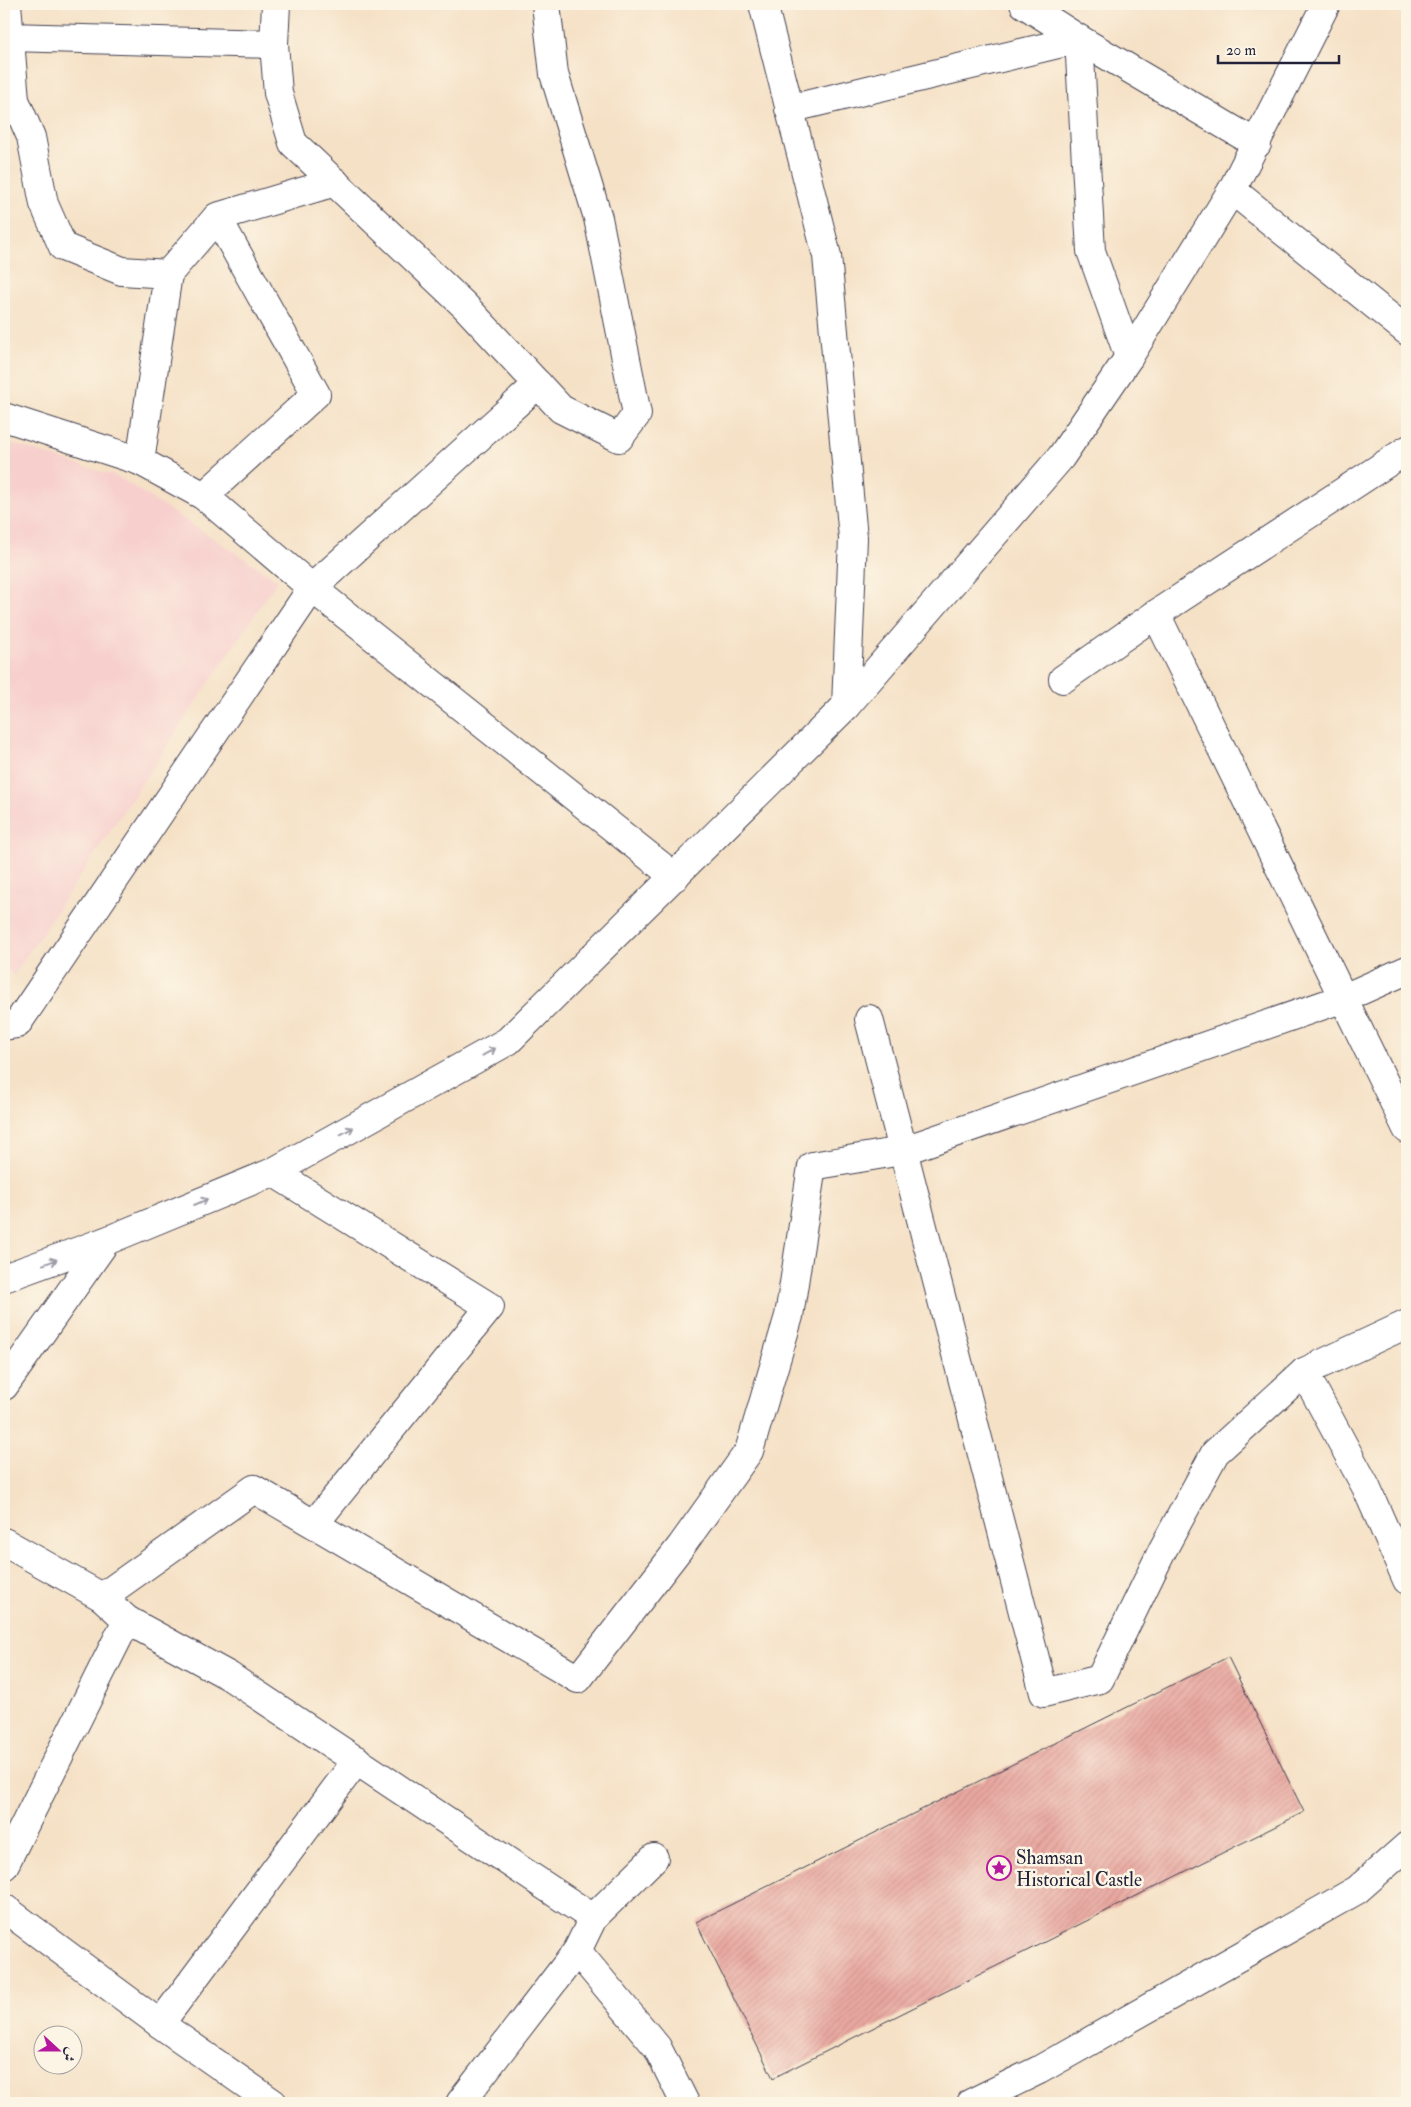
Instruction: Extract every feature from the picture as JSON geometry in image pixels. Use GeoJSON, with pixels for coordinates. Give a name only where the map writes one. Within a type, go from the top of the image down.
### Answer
{"type":"FeatureCollection","features":[{"type":"Feature","properties":{"kind":"street"},"geometry":{"type":"LineString","coordinates":[[7,4],[10,101],[31,137],[44,204],[63,247],[122,271],[168,274]]}},
{"type":"Feature","properties":{"kind":"street"},"geometry":{"type":"LineString","coordinates":[[276,4],[274,44],[278,93],[293,143],[465,306],[561,409],[619,438],[637,414],[598,218],[554,74],[546,4]]}},
{"type":"Feature","properties":{"kind":"street"},"geometry":{"type":"LineString","coordinates":[[763,4],[827,256],[852,538],[846,706]]}},
{"type":"Feature","properties":{"kind":"street"},"geometry":{"type":"LineString","coordinates":[[1024,4],[1079,39],[1257,144]]}},
{"type":"Feature","properties":{"kind":"street"},"geometry":{"type":"LineString","coordinates":[[4,1278],[106,1241],[273,1172],[508,1041],[675,878],[846,706],[1061,456],[1129,357],[1232,190],[1257,144],[1326,4]]}},
{"type":"Feature","properties":{"kind":"street"},"geometry":{"type":"LineString","coordinates":[[8,37],[274,44]]}},
{"type":"Feature","properties":{"kind":"street"},"geometry":{"type":"LineString","coordinates":[[789,108],[1079,39]]}},
{"type":"Feature","properties":{"kind":"street"},"geometry":{"type":"LineString","coordinates":[[1079,39],[1091,251],[1129,357]]}},
{"type":"Feature","properties":{"kind":"street"},"geometry":{"type":"LineString","coordinates":[[140,461],[168,274],[217,217],[335,182]]}},
{"type":"Feature","properties":{"kind":"street"},"geometry":{"type":"LineString","coordinates":[[1232,190],[1407,331]]}},
{"type":"Feature","properties":{"kind":"street"},"geometry":{"type":"LineString","coordinates":[[204,496],[316,394],[217,217]]}},
{"type":"Feature","properties":{"kind":"street"},"geometry":{"type":"LineString","coordinates":[[4,1026],[17,1024],[312,588],[538,384]]}},
{"type":"Feature","properties":{"kind":"street"},"geometry":{"type":"LineString","coordinates":[[4,417],[140,461],[204,496],[312,588],[675,878]]}},
{"type":"Feature","properties":{"kind":"street"},"geometry":{"type":"LineString","coordinates":[[1063,680],[1156,614],[1407,450]]}},
{"type":"Feature","properties":{"kind":"street"},"geometry":{"type":"LineString","coordinates":[[1156,614],[1407,1129]]}},
{"type":"Feature","properties":{"kind":"street"},"geometry":{"type":"LineString","coordinates":[[102,1597],[254,1489],[315,1523],[578,1679],[682,1544],[748,1451],[789,1316],[812,1166],[902,1151],[1344,998],[1407,970]]}},
{"type":"Feature","properties":{"kind":"street"},"geometry":{"type":"LineString","coordinates":[[869,1019],[1044,1693],[1100,1679],[1162,1551],[1215,1453],[1304,1372],[1407,1324]]}},
{"type":"Feature","properties":{"kind":"street"},"geometry":{"type":"LineString","coordinates":[[273,1172],[490,1307],[315,1523]]}},
{"type":"Feature","properties":{"kind":"street"},"geometry":{"type":"LineString","coordinates":[[4,1386],[106,1241]]}},
{"type":"Feature","properties":{"kind":"street"},"geometry":{"type":"LineString","coordinates":[[1304,1372],[1366,1487],[1407,1580]]}},
{"type":"Feature","properties":{"kind":"street"},"geometry":{"type":"LineString","coordinates":[[4,1542],[102,1597],[127,1620],[229,1676],[593,1918]]}},
{"type":"Feature","properties":{"kind":"street"},"geometry":{"type":"LineString","coordinates":[[4,1866],[127,1620]]}},
{"type":"Feature","properties":{"kind":"street"},"geometry":{"type":"LineString","coordinates":[[160,2024],[357,1760]]}},
{"type":"Feature","properties":{"kind":"street"},"geometry":{"type":"LineString","coordinates":[[971,2103],[1039,2070],[1357,1890],[1407,1846]]}},
{"type":"Feature","properties":{"kind":"street"},"geometry":{"type":"LineString","coordinates":[[460,2103],[577,1951],[593,1918],[654,1858]]}},
{"type":"Feature","properties":{"kind":"street"},"geometry":{"type":"LineString","coordinates":[[4,1908],[160,2024],[273,2103]]}},
{"type":"Feature","properties":{"kind":"street"},"geometry":{"type":"LineString","coordinates":[[577,1951],[657,2047],[685,2103]]}},
{"type":"Feature","properties":{"kind":"shaded area"},"geometry":{"type":"Polygon","coordinates":[[[4,441],[118,477],[278,580],[14,975],[4,968],[4,441]]]}},
{"type":"Feature","properties":{"kind":"building"},"geometry":{"type":"Polygon","coordinates":[[[1228,1657],[1304,1812],[773,2078],[696,1922],[1228,1657]]]}},
{"type":"Feature","properties":{"kind":"place","name":"Shamsan Historical Castle"},"geometry":{"type":"Point","coordinates":[999,1868]}}]}
